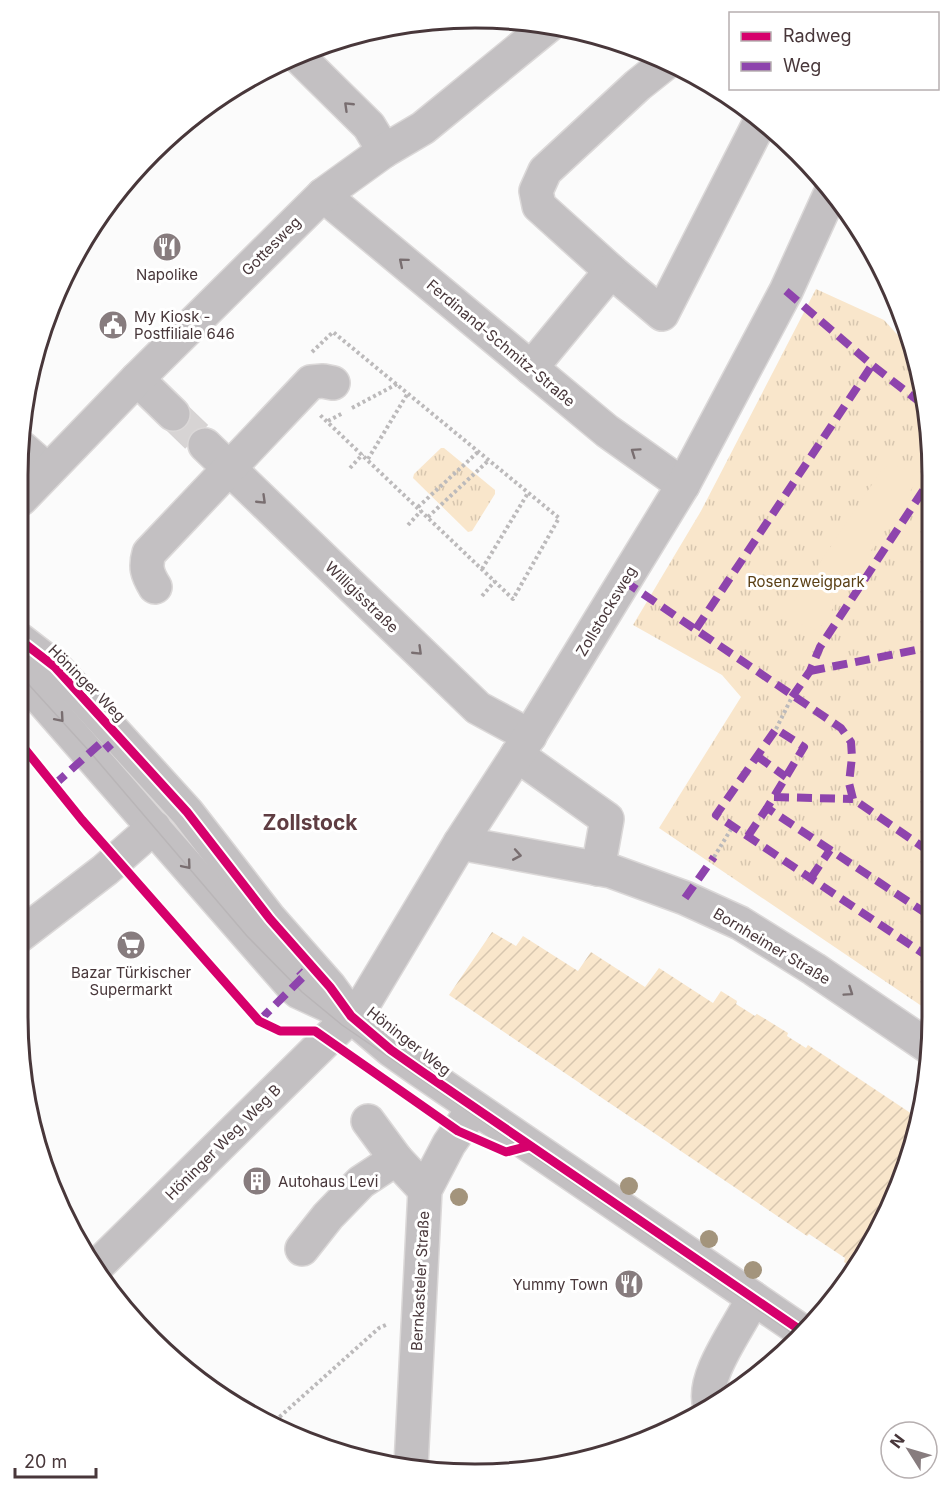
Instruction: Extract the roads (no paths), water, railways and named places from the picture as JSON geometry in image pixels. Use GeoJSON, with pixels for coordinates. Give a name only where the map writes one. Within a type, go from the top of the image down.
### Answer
{"type":"FeatureCollection","features":[{"type":"Feature","properties":{"kind":"street","name":"Gottesweg"},"geometry":{"type":"LineString","coordinates":[[28,491],[137,379],[323,195],[384,151],[423,128],[539,33]]}},
{"type":"Feature","properties":{"kind":"street"},"geometry":{"type":"LineString","coordinates":[[305,63],[369,126],[384,151]]}},
{"type":"Feature","properties":{"kind":"street"},"geometry":{"type":"LineString","coordinates":[[659,69],[638,85],[545,171],[537,190],[539,206],[662,314],[757,128]]}},
{"type":"Feature","properties":{"kind":"street","name":"Ferdinand-Schmitz-Straße"},"geometry":{"type":"LineString","coordinates":[[323,195],[607,432],[683,485]]}},
{"type":"Feature","properties":{"kind":"street","name":"Zollstocksweg"},"geometry":{"type":"LineString","coordinates":[[351,1016],[367,998],[460,843],[523,746],[683,485],[786,291],[827,200]]}},
{"type":"Feature","properties":{"kind":"street"},"geometry":{"type":"LineString","coordinates":[[531,368],[611,271]]}},
{"type":"Feature","properties":{"kind":"street"},"geometry":{"type":"LineString","coordinates":[[137,379],[173,414]]}},
{"type":"Feature","properties":{"kind":"street"},"geometry":{"type":"LineString","coordinates":[[155,587],[146,566],[149,553],[311,382],[333,383]]}},
{"type":"Feature","properties":{"kind":"street","name":"Willigisstraße"},"geometry":{"type":"LineString","coordinates":[[205,445],[478,708],[608,819],[598,869]]}},
{"type":"Feature","properties":{"kind":"street"},"geometry":{"type":"LineString","coordinates":[[29,454],[47,471]]}},
{"type":"Feature","properties":{"kind":"street","name":"Höninger Weg"},"geometry":{"type":"LineString","coordinates":[[28,646],[55,668],[179,804],[270,919],[330,987],[351,1016],[391,1050],[797,1328]]}},
{"type":"Feature","properties":{"kind":"street","name":"Höninger Weg"},"geometry":{"type":"LineString","coordinates":[[28,684],[293,987],[351,1016]]}},
{"type":"Feature","properties":{"kind":"street"},"geometry":{"type":"LineString","coordinates":[[28,929],[105,870],[154,827]]}},
{"type":"Feature","properties":{"kind":"street","name":"Bornheimer Straße"},"geometry":{"type":"LineString","coordinates":[[460,843],[611,872],[686,898],[740,924],[814,969],[922,1042]]}},
{"type":"Feature","properties":{"kind":"street","name":"Höninger Weg, Weg B"},"geometry":{"type":"LineString","coordinates":[[102,1261],[351,1016]]}},
{"type":"Feature","properties":{"kind":"street","name":"Bernkasteler Straße"},"geometry":{"type":"LineString","coordinates":[[411,1459],[425,1190],[449,1144],[474,1108]]}},
{"type":"Feature","properties":{"kind":"street"},"geometry":{"type":"LineString","coordinates":[[368,1121],[396,1159],[425,1190]]}},
{"type":"Feature","properties":{"kind":"street"},"geometry":{"type":"LineString","coordinates":[[302,1249],[328,1216],[361,1182],[396,1159]]}},
{"type":"Feature","properties":{"kind":"street"},"geometry":{"type":"LineString","coordinates":[[708,1398],[712,1374],[753,1298]]}},
{"type":"Feature","properties":{"kind":"tunnel"},"geometry":{"type":"LineString","coordinates":[[173,414],[205,445]]}},
{"type":"Feature","properties":{"kind":"tram line"},"geometry":{"type":"LineString","coordinates":[[28,647],[55,667],[135,754],[187,812],[270,919],[311,967],[380,1034],[455,1088],[801,1323]]}},
{"type":"Feature","properties":{"kind":"tram line"},"geometry":{"type":"LineString","coordinates":[[28,684],[90,752],[247,936],[302,992],[342,1025],[792,1333]]}},
{"type":"Feature","properties":{"kind":"place","name":"Napolike"},"geometry":{"type":"Point","coordinates":[167,247]}},
{"type":"Feature","properties":{"kind":"place","name":"My Kiosk - Postfiliale 646"},"geometry":{"type":"Point","coordinates":[113,325]}},
{"type":"Feature","properties":{"kind":"place","name":"Bazar Türkischer Supermarkt"},"geometry":{"type":"Point","coordinates":[131,945]}},
{"type":"Feature","properties":{"kind":"place","name":"Autohaus Levi"},"geometry":{"type":"Point","coordinates":[257,1181]}},
{"type":"Feature","properties":{"kind":"place","name":"Yummy Town"},"geometry":{"type":"Point","coordinates":[629,1284]}},
{"type":"Feature","properties":{"kind":"district","name":"Zollstock"},"geometry":{"type":"Point","coordinates":[310,822]}},
{"type":"Feature","properties":{"kind":"park label","name":"Rosenzweigpark"},"geometry":{"type":"Point","coordinates":[806,581]}}]}
